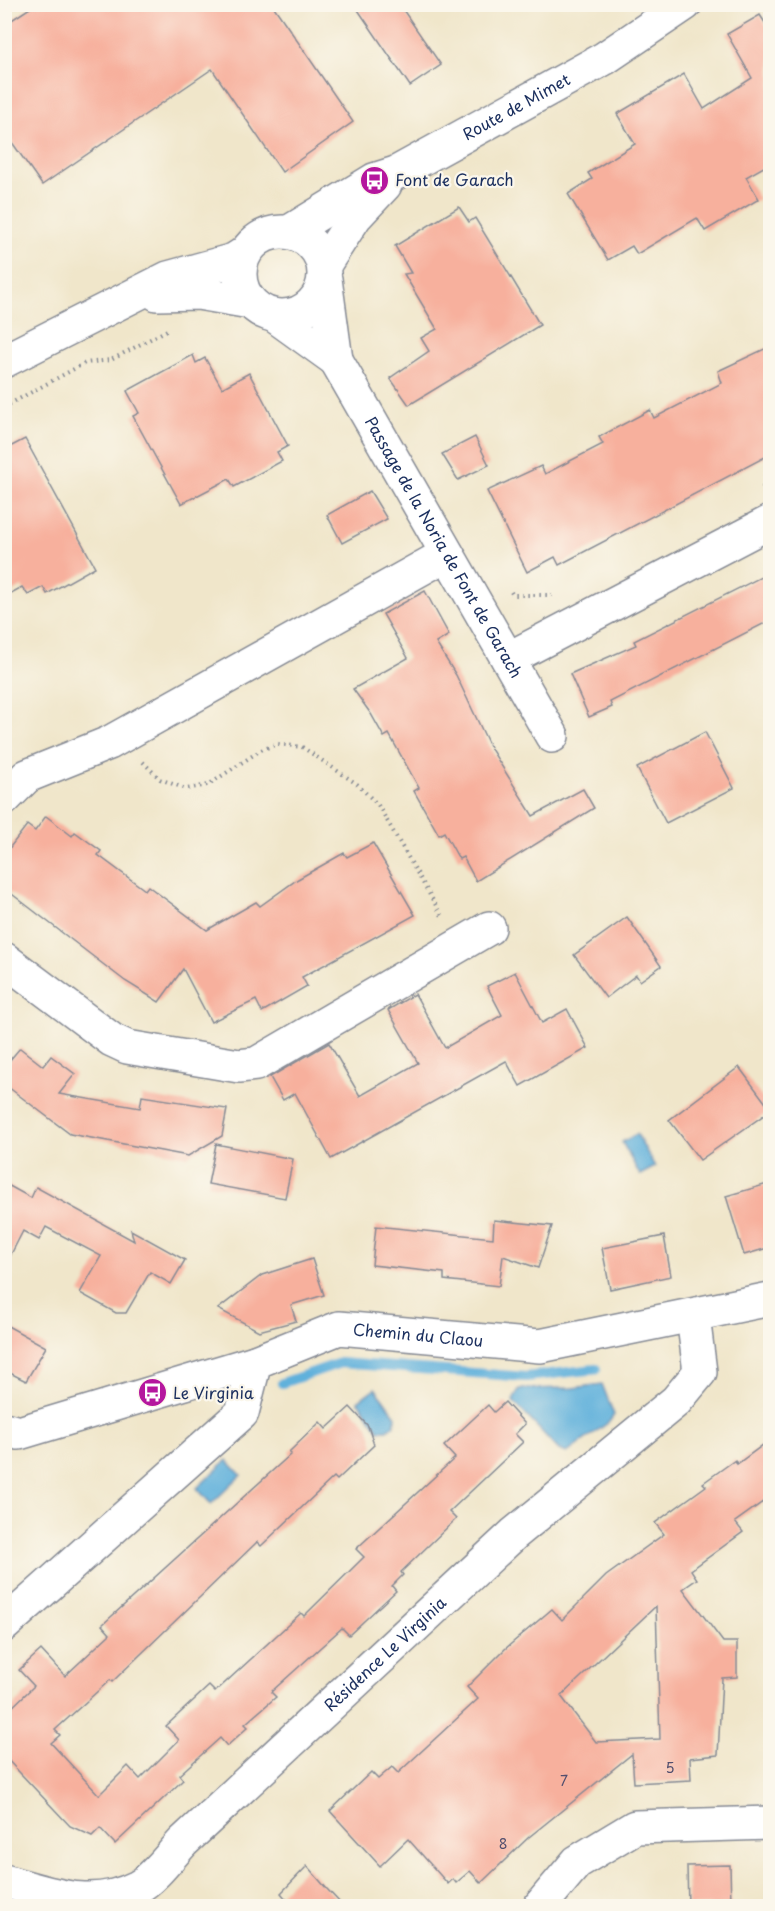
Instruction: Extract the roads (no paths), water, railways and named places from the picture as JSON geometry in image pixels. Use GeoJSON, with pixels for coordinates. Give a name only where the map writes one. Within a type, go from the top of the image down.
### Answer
{"type":"FeatureCollection","features":[{"type":"Feature","properties":{"kind":"street","name":"Route de Mimet"},"geometry":{"type":"LineString","coordinates":[[636,39],[664,4]]}},
{"type":"Feature","properties":{"kind":"street","name":"Route de Mimet"},"geometry":{"type":"LineString","coordinates":[[289,232],[374,180],[396,173],[636,39],[685,4]]}},
{"type":"Feature","properties":{"kind":"street","name":"Route de Mimet"},"geometry":{"type":"LineString","coordinates":[[325,272],[355,217],[396,173]]}},
{"type":"Feature","properties":{"kind":"street"},"geometry":{"type":"LineString","coordinates":[[4,361],[168,278],[234,260],[264,235],[289,232],[311,242],[320,253],[325,272],[321,292],[313,303],[303,312],[289,316],[198,293],[139,294]]}},
{"type":"Feature","properties":{"kind":"street"},"geometry":{"type":"LineString","coordinates":[[245,253],[240,277],[242,291],[262,309]]}},
{"type":"Feature","properties":{"kind":"street","name":"Passage de la Noria de Font de Garach"},"geometry":{"type":"LineString","coordinates":[[325,272],[336,360],[552,736]]}},
{"type":"Feature","properties":{"kind":"street","name":"Passage de la Noria de Font de Garach"},"geometry":{"type":"LineString","coordinates":[[262,309],[336,360]]}},
{"type":"Feature","properties":{"kind":"street"},"geometry":{"type":"LineString","coordinates":[[508,659],[771,522]]}},
{"type":"Feature","properties":{"kind":"street"},"geometry":{"type":"LineString","coordinates":[[4,799],[27,776],[109,743],[447,554]]}},
{"type":"Feature","properties":{"kind":"street"},"geometry":{"type":"LineString","coordinates":[[4,959],[112,1040],[127,1047],[239,1066],[256,1064],[489,928]]}},
{"type":"Feature","properties":{"kind":"street","name":"Chemin du Claou"},"geometry":{"type":"LineString","coordinates":[[4,1429],[20,1433],[255,1362],[339,1328],[540,1346],[771,1299]]}},
{"type":"Feature","properties":{"kind":"street","name":"Résidence Le Virginia"},"geometry":{"type":"LineString","coordinates":[[4,1881],[65,1898],[102,1901],[139,1887],[183,1842],[514,1534],[676,1401],[699,1372],[693,1316]]}},
{"type":"Feature","properties":{"kind":"street"},"geometry":{"type":"LineString","coordinates":[[4,1626],[242,1413],[255,1362]]}},
{"type":"Feature","properties":{"kind":"street"},"geometry":{"type":"LineString","coordinates":[[540,1906],[578,1862],[635,1827],[771,1823]]}},
{"type":"Feature","properties":{"kind":"water"},"geometry":{"type":"Polygon","coordinates":[[[637,1134],[655,1167],[640,1175],[622,1142],[637,1134]]]}},
{"type":"Feature","properties":{"kind":"water"},"geometry":{"type":"Polygon","coordinates":[[[602,1384],[614,1415],[609,1422],[567,1453],[559,1450],[513,1401],[519,1389],[573,1388],[602,1384]]]}},
{"type":"Feature","properties":{"kind":"water"},"geometry":{"type":"Polygon","coordinates":[[[375,1388],[396,1416],[394,1425],[387,1430],[379,1430],[358,1401],[375,1388]]]}},
{"type":"Feature","properties":{"kind":"water"},"geometry":{"type":"Polygon","coordinates":[[[227,1460],[241,1475],[211,1504],[197,1488],[227,1460]]]}},
{"type":"Feature","properties":{"kind":"waterway"},"geometry":{"type":"LineString","coordinates":[[282,1383],[340,1363],[526,1377],[596,1369]]}},
{"type":"Feature","properties":{"kind":"place","name":"Font de Garach"},"geometry":{"type":"Point","coordinates":[374,180]}},
{"type":"Feature","properties":{"kind":"place","name":"Le Virginia"},"geometry":{"type":"Point","coordinates":[152,1393]}}]}
